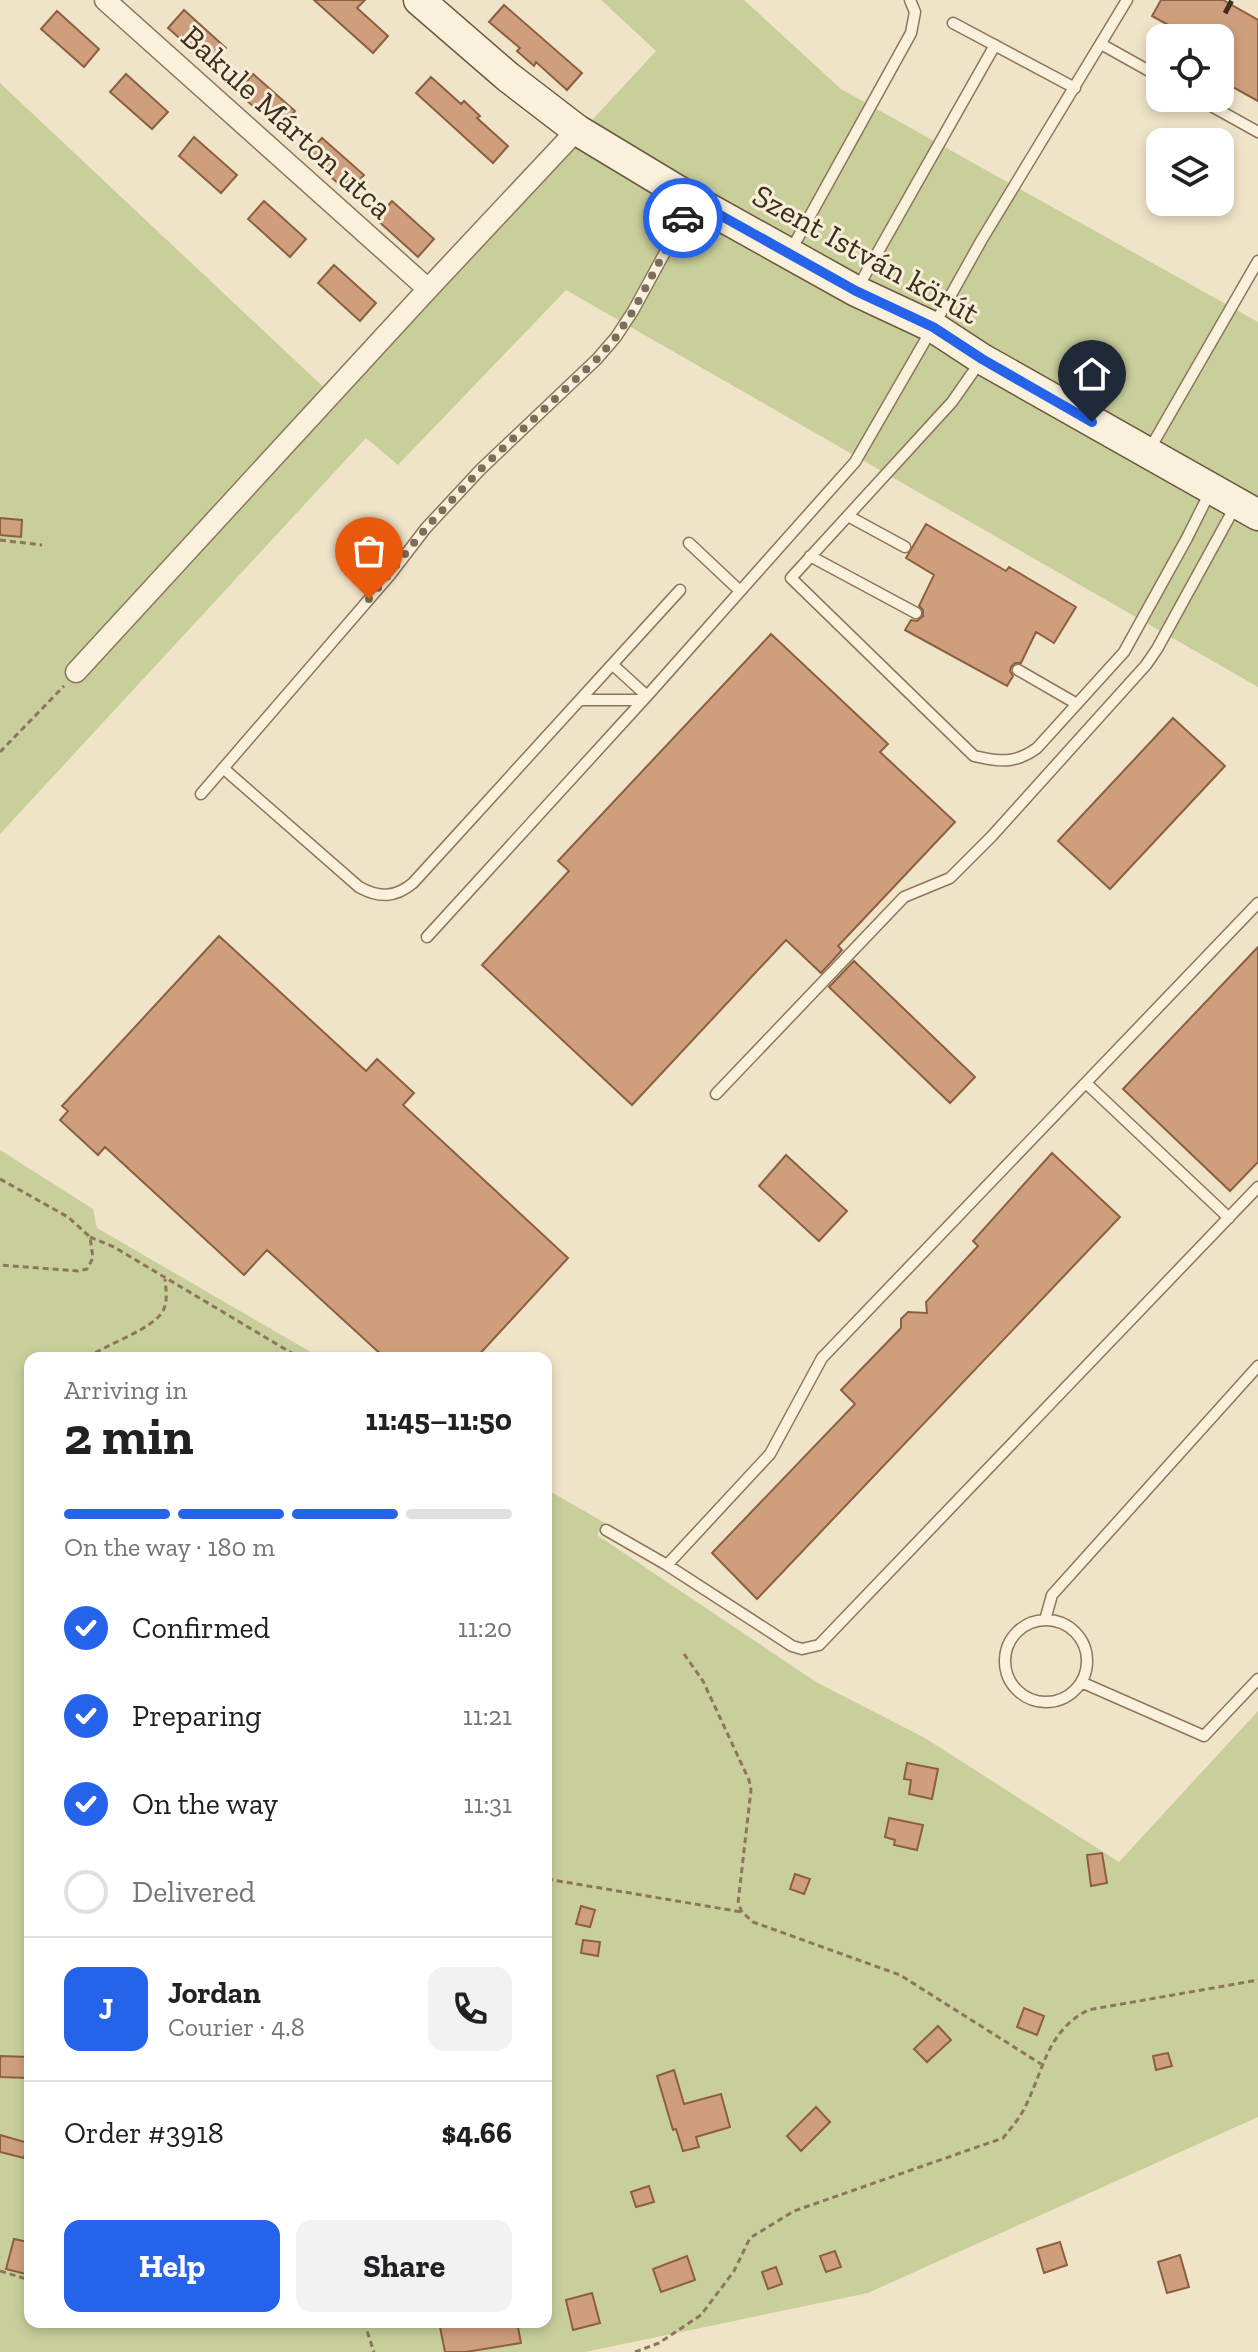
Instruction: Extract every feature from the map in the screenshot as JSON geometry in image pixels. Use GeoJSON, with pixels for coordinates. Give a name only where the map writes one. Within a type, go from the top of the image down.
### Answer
{"type":"FeatureCollection","features":[{"type":"Feature","properties":{"kind":"street","name":"Bakule Márton utca"},"geometry":{"type":"LineString","coordinates":[[105,0],[428,289]]}},
{"type":"Feature","properties":{"kind":"street","name":"Szent István körút"},"geometry":{"type":"LineString","coordinates":[[419,0],[508,77],[577,130],[693,200],[856,291],[933,327],[982,359],[1236,502]]}},
{"type":"Feature","properties":{"kind":"street"},"geometry":{"type":"LineString","coordinates":[[76,672],[577,130]]}},
{"type":"Feature","properties":{"kind":"lane"},"geometry":{"type":"LineString","coordinates":[[789,253],[911,33],[915,12],[910,0]]}},
{"type":"Feature","properties":{"kind":"lane"},"geometry":{"type":"LineString","coordinates":[[427,937],[855,462],[981,241],[1101,44],[1123,1]]}},
{"type":"Feature","properties":{"kind":"lane"},"geometry":{"type":"LineString","coordinates":[[953,23],[1075,88]]}},
{"type":"Feature","properties":{"kind":"lane"},"geometry":{"type":"LineString","coordinates":[[1101,44],[1146,69]]}},
{"type":"Feature","properties":{"kind":"lane"},"geometry":{"type":"LineString","coordinates":[[856,291],[995,45]]}},
{"type":"Feature","properties":{"kind":"lane"},"geometry":{"type":"LineString","coordinates":[[1222,112],[1258,132]]}},
{"type":"Feature","properties":{"kind":"lane"},"geometry":{"type":"LineString","coordinates":[[201,794],[390,575],[426,528],[481,469],[597,359],[616,337],[693,200]]}},
{"type":"Feature","properties":{"kind":"lane"},"geometry":{"type":"LineString","coordinates":[[1147,453],[1258,261]]}},
{"type":"Feature","properties":{"kind":"lane"},"geometry":{"type":"LineString","coordinates":[[982,359],[952,402],[791,578],[974,756],[999,761],[1023,758],[1037,748],[1124,652],[1187,538],[1236,502]]}},
{"type":"Feature","properties":{"kind":"lane"},"geometry":{"type":"LineString","coordinates":[[716,1094],[904,897],[950,878],[1146,665],[1236,502]]}},
{"type":"Feature","properties":{"kind":"lane"},"geometry":{"type":"LineString","coordinates":[[848,516],[905,547]]}},
{"type":"Feature","properties":{"kind":"lane"},"geometry":{"type":"LineString","coordinates":[[689,543],[740,591]]}},
{"type":"Feature","properties":{"kind":"lane"},"geometry":{"type":"LineString","coordinates":[[810,556],[916,613]]}},
{"type":"Feature","properties":{"kind":"lane"},"geometry":{"type":"LineString","coordinates":[[223,768],[359,887],[388,896],[405,890],[680,590]]}},
{"type":"Feature","properties":{"kind":"lane"},"geometry":{"type":"LineString","coordinates":[[613,665],[645,698]]}},
{"type":"Feature","properties":{"kind":"lane"},"geometry":{"type":"LineString","coordinates":[[1018,670],[1077,704]]}},
{"type":"Feature","properties":{"kind":"lane"},"geometry":{"type":"LineString","coordinates":[[580,700],[645,698]]}},
{"type":"Feature","properties":{"kind":"lane"},"geometry":{"type":"LineString","coordinates":[[667,1565],[770,1454],[822,1358],[1258,903]]}},
{"type":"Feature","properties":{"kind":"lane"},"geometry":{"type":"LineString","coordinates":[[1087,1084],[1229,1218]]}},
{"type":"Feature","properties":{"kind":"lane"},"geometry":{"type":"LineString","coordinates":[[606,1530],[667,1565],[792,1646],[802,1649],[819,1645],[1258,1187]]}},
{"type":"Feature","properties":{"kind":"lane"},"geometry":{"type":"LineString","coordinates":[[1045,1620],[1052,1595],[1258,1366]]}},
{"type":"Feature","properties":{"kind":"lane"},"geometry":{"type":"LineString","coordinates":[[1045,1620],[1066,1625],[1081,1640],[1087,1661],[1081,1682],[1065,1697],[1054,1701],[1032,1700],[1013,1687],[1005,1666],[1007,1646],[1012,1638],[1026,1625],[1045,1620]]}},
{"type":"Feature","properties":{"kind":"lane"},"geometry":{"type":"LineString","coordinates":[[1081,1682],[1204,1736],[1258,1679]]}},
{"type":"Feature","properties":{"kind":"path"},"geometry":{"type":"LineString","coordinates":[[0,540],[42,545]]}},
{"type":"Feature","properties":{"kind":"path"},"geometry":{"type":"LineString","coordinates":[[0,752],[76,672]]}},
{"type":"Feature","properties":{"kind":"path"},"geometry":{"type":"LineString","coordinates":[[0,1179],[68,1217],[90,1237],[114,1247],[290,1352]]}},
{"type":"Feature","properties":{"kind":"path"},"geometry":{"type":"LineString","coordinates":[[0,1265],[78,1271],[87,1269],[93,1258],[90,1237]]}},
{"type":"Feature","properties":{"kind":"path"},"geometry":{"type":"LineString","coordinates":[[98,1352],[155,1321],[164,1309],[167,1298],[165,1279]]}},
{"type":"Feature","properties":{"kind":"path"},"geometry":{"type":"LineString","coordinates":[[684,1654],[703,1681],[749,1780],[751,1790],[738,1903],[742,1912],[753,1922],[900,1975],[1041,2064]]}},
{"type":"Feature","properties":{"kind":"path"},"geometry":{"type":"LineString","coordinates":[[552,1880],[742,1912]]}},
{"type":"Feature","properties":{"kind":"path"},"geometry":{"type":"LineString","coordinates":[[635,2352],[659,2343],[701,2315],[734,2271],[750,2238],[794,2211],[1003,2138],[1025,2109],[1041,2064],[1062,2029],[1077,2016],[1088,2010],[1258,1980]]}},
{"type":"Feature","properties":{"kind":"path"},"geometry":{"type":"LineString","coordinates":[[0,2271],[24,2278]]}},
{"type":"Feature","properties":{"kind":"path"},"geometry":{"type":"LineString","coordinates":[[366,2328],[374,2352]]}},
{"type":"Feature","properties":{"kind":"green space"},"geometry":{"type":"Polygon","coordinates":[[[601,0],[744,0],[841,89],[1258,322],[1258,687],[566,290],[398,465],[366,438],[0,834],[0,83],[335,398],[656,51],[601,0]]]}},
{"type":"Feature","properties":{"kind":"green space"},"geometry":{"type":"Polygon","coordinates":[[[0,1150],[93,1209],[97,1228],[311,1352],[24,1352],[24,2328],[552,2328],[552,1492],[605,1523],[597,1535],[816,1682],[925,1738],[1119,1862],[1258,1711],[1258,2117],[868,2293],[585,2352],[0,2352],[0,1150]]]}},
{"type":"Feature","properties":{"kind":"building"},"geometry":{"type":"Polygon","coordinates":[[[314,0],[365,0],[357,8],[388,36],[373,53],[314,0]]]}},
{"type":"Feature","properties":{"kind":"building"},"geometry":{"type":"Polygon","coordinates":[[[1161,0],[1223,0],[1258,20],[1258,101],[1234,88],[1234,24],[1167,24],[1152,16],[1161,0]]]}},
{"type":"Feature","properties":{"kind":"building"},"geometry":{"type":"Polygon","coordinates":[[[504,5],[582,73],[567,90],[536,62],[534,66],[517,51],[520,48],[489,22],[504,5]]]}},
{"type":"Feature","properties":{"kind":"building"},"geometry":{"type":"Polygon","coordinates":[[[184,10],[226,48],[210,65],[168,28],[184,10]]]}},
{"type":"Feature","properties":{"kind":"building"},"geometry":{"type":"Polygon","coordinates":[[[57,11],[99,49],[84,67],[41,29],[57,11]]]}},
{"type":"Feature","properties":{"kind":"building"},"geometry":{"type":"Polygon","coordinates":[[[126,74],[168,112],[152,129],[110,92],[126,74]]]}},
{"type":"Feature","properties":{"kind":"building"},"geometry":{"type":"Polygon","coordinates":[[[253,74],[295,111],[279,129],[237,92],[253,74]]]}},
{"type":"Feature","properties":{"kind":"building"},"geometry":{"type":"Polygon","coordinates":[[[431,77],[461,104],[464,101],[480,116],[477,118],[508,146],[493,163],[416,93],[431,77]]]}},
{"type":"Feature","properties":{"kind":"building"},"geometry":{"type":"Polygon","coordinates":[[[194,137],[237,175],[221,193],[179,156],[194,137]]]}},
{"type":"Feature","properties":{"kind":"building"},"geometry":{"type":"Polygon","coordinates":[[[322,138],[364,175],[349,193],[306,155],[322,138]]]}},
{"type":"Feature","properties":{"kind":"building"},"geometry":{"type":"Polygon","coordinates":[[[264,201],[306,239],[290,257],[248,219],[264,201]]]}},
{"type":"Feature","properties":{"kind":"building"},"geometry":{"type":"Polygon","coordinates":[[[392,201],[434,239],[418,257],[376,219],[392,201]]]}},
{"type":"Feature","properties":{"kind":"building"},"geometry":{"type":"Polygon","coordinates":[[[334,265],[376,303],[360,321],[318,283],[334,265]]]}},
{"type":"Feature","properties":{"kind":"building"},"geometry":{"type":"Polygon","coordinates":[[[0,518],[22,520],[21,537],[0,535],[0,518]]]}},
{"type":"Feature","properties":{"kind":"building"},"geometry":{"type":"Polygon","coordinates":[[[926,524],[1006,571],[1009,567],[1076,607],[1054,643],[1036,632],[1021,663],[1011,667],[1013,676],[1007,686],[905,630],[911,620],[917,621],[923,616],[919,606],[934,575],[906,558],[926,524]]]}},
{"type":"Feature","properties":{"kind":"building"},"geometry":{"type":"Polygon","coordinates":[[[771,634],[888,744],[880,752],[955,822],[838,946],[842,950],[821,973],[786,940],[632,1105],[482,965],[569,871],[558,861],[771,634]]]}},
{"type":"Feature","properties":{"kind":"building"},"geometry":{"type":"Polygon","coordinates":[[[1173,718],[1225,766],[1110,889],[1058,841],[1173,718]]]}},
{"type":"Feature","properties":{"kind":"building"},"geometry":{"type":"Polygon","coordinates":[[[219,936],[366,1071],[377,1059],[414,1093],[403,1105],[568,1258],[482,1352],[378,1352],[267,1250],[244,1275],[105,1147],[98,1155],[60,1120],[68,1111],[62,1106],[219,936]]]}},
{"type":"Feature","properties":{"kind":"building"},"geometry":{"type":"Polygon","coordinates":[[[1258,947],[1258,1162],[1230,1191],[1123,1089],[1258,947]]]}},
{"type":"Feature","properties":{"kind":"building"},"geometry":{"type":"Polygon","coordinates":[[[854,961],[975,1077],[950,1103],[829,987],[854,961]]]}},
{"type":"Feature","properties":{"kind":"building"},"geometry":{"type":"Polygon","coordinates":[[[1052,1153],[1120,1217],[757,1599],[712,1553],[855,1404],[841,1390],[901,1328],[901,1319],[908,1312],[927,1313],[926,1302],[978,1246],[973,1241],[1052,1153]]]}},
{"type":"Feature","properties":{"kind":"building"},"geometry":{"type":"Polygon","coordinates":[[[786,1155],[847,1211],[819,1241],[759,1186],[786,1155]]]}},
{"type":"Feature","properties":{"kind":"building"},"geometry":{"type":"Polygon","coordinates":[[[907,1763],[938,1769],[932,1799],[909,1794],[911,1780],[904,1779],[907,1763]]]}},
{"type":"Feature","properties":{"kind":"building"},"geometry":{"type":"Polygon","coordinates":[[[889,1818],[923,1825],[917,1850],[894,1845],[895,1840],[885,1837],[889,1818]]]}},
{"type":"Feature","properties":{"kind":"building"},"geometry":{"type":"Polygon","coordinates":[[[1102,1853],[1107,1883],[1091,1886],[1087,1855],[1102,1853]]]}},
{"type":"Feature","properties":{"kind":"building"},"geometry":{"type":"Polygon","coordinates":[[[795,1874],[810,1879],[804,1894],[790,1889],[795,1874]]]}},
{"type":"Feature","properties":{"kind":"building"},"geometry":{"type":"Polygon","coordinates":[[[581,1906],[595,1910],[590,1927],[576,1924],[581,1906]]]}},
{"type":"Feature","properties":{"kind":"building"},"geometry":{"type":"Polygon","coordinates":[[[583,1940],[600,1942],[598,1956],[581,1953],[583,1940]]]}},
{"type":"Feature","properties":{"kind":"building"},"geometry":{"type":"Polygon","coordinates":[[[1024,2008],[1044,2016],[1037,2035],[1017,2027],[1024,2008]]]}},
{"type":"Feature","properties":{"kind":"building"},"geometry":{"type":"Polygon","coordinates":[[[938,2026],[951,2040],[927,2062],[914,2049],[938,2026]]]}},
{"type":"Feature","properties":{"kind":"building"},"geometry":{"type":"Polygon","coordinates":[[[1168,2053],[1172,2066],[1156,2070],[1153,2056],[1168,2053]]]}},
{"type":"Feature","properties":{"kind":"building"},"geometry":{"type":"Polygon","coordinates":[[[0,2056],[24,2057],[24,2078],[0,2077],[0,2056]]]}},
{"type":"Feature","properties":{"kind":"building"},"geometry":{"type":"Polygon","coordinates":[[[674,2070],[684,2104],[721,2094],[730,2127],[696,2137],[699,2147],[683,2151],[676,2129],[673,2130],[657,2076],[674,2070]]]}},
{"type":"Feature","properties":{"kind":"building"},"geometry":{"type":"Polygon","coordinates":[[[816,2107],[830,2122],[801,2151],[787,2136],[816,2107]]]}},
{"type":"Feature","properties":{"kind":"building"},"geometry":{"type":"Polygon","coordinates":[[[0,2135],[24,2142],[24,2158],[0,2152],[0,2135]]]}},
{"type":"Feature","properties":{"kind":"building"},"geometry":{"type":"Polygon","coordinates":[[[649,2186],[654,2202],[636,2207],[631,2192],[649,2186]]]}},
{"type":"Feature","properties":{"kind":"building"},"geometry":{"type":"Polygon","coordinates":[[[14,2239],[24,2241],[24,2274],[6,2269],[14,2239]]]}},
{"type":"Feature","properties":{"kind":"building"},"geometry":{"type":"Polygon","coordinates":[[[1060,2242],[1067,2265],[1044,2273],[1037,2249],[1060,2242]]]}},
{"type":"Feature","properties":{"kind":"building"},"geometry":{"type":"Polygon","coordinates":[[[835,2251],[841,2267],[826,2272],[820,2256],[835,2251]]]}},
{"type":"Feature","properties":{"kind":"building"},"geometry":{"type":"Polygon","coordinates":[[[1180,2255],[1189,2287],[1167,2293],[1158,2262],[1180,2255]]]}},
{"type":"Feature","properties":{"kind":"building"},"geometry":{"type":"Polygon","coordinates":[[[687,2256],[695,2280],[661,2292],[653,2269],[687,2256]]]}},
{"type":"Feature","properties":{"kind":"building"},"geometry":{"type":"Polygon","coordinates":[[[776,2267],[782,2284],[768,2289],[762,2272],[776,2267]]]}},
{"type":"Feature","properties":{"kind":"building"},"geometry":{"type":"Polygon","coordinates":[[[592,2293],[600,2323],[573,2330],[566,2300],[592,2293]]]}},
{"type":"Feature","properties":{"kind":"building"},"geometry":{"type":"Polygon","coordinates":[[[440,2328],[518,2328],[521,2343],[466,2352],[445,2352],[440,2328]]]}},
{"type":"Feature","properties":{"kind":"railway"},"geometry":{"type":"LineString","coordinates":[[1219,24],[1232,0]]}},
{"type":"Feature","properties":{"kind":"way so far"},"geometry":{"type":"LineString","coordinates":[[369,599],[426,528],[481,469],[597,359],[616,337],[683,218]]}},
{"type":"Feature","properties":{"kind":"route"},"geometry":{"type":"LineString","coordinates":[[683,218],[693,200],[856,291],[933,327],[1092,422]]}}]}
